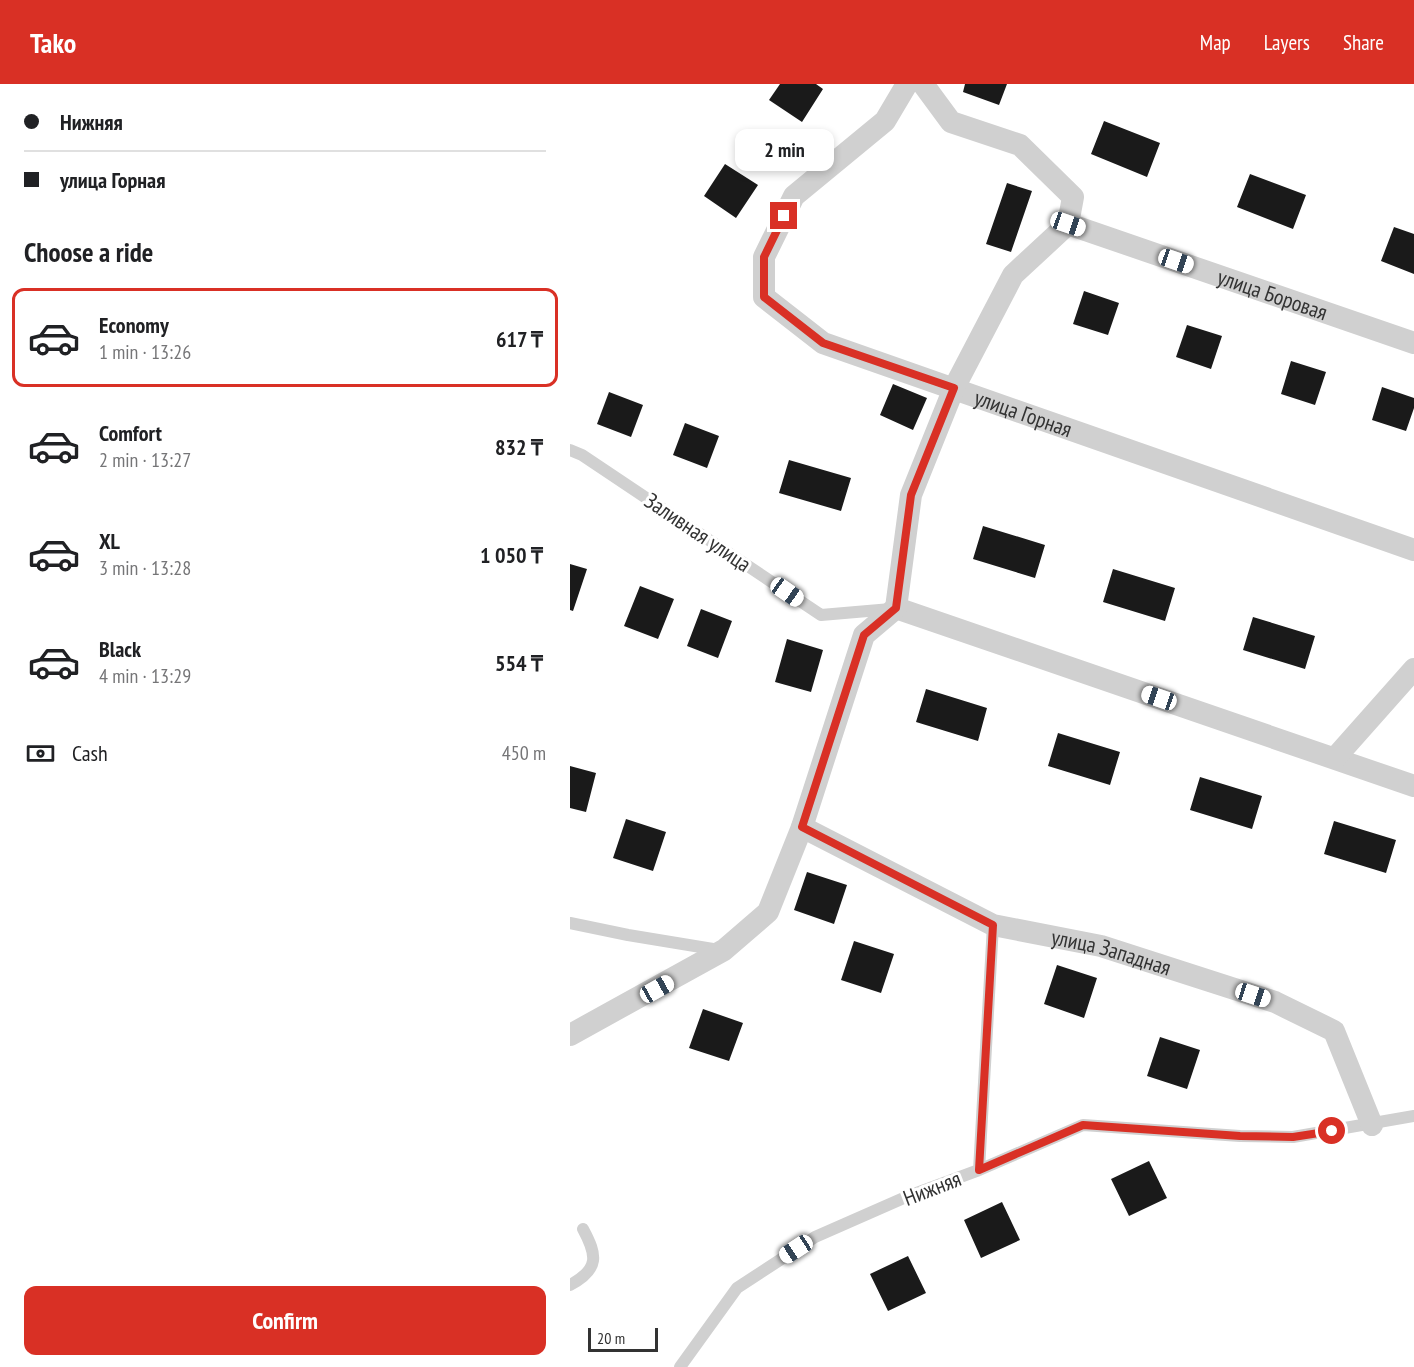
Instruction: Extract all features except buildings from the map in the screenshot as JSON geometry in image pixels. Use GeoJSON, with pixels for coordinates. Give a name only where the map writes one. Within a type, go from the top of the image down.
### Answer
{"type":"FeatureCollection","features":[{"type":"Feature","properties":{"kind":"street","name":"улица Горная"},"geometry":{"type":"LineString","coordinates":[[907,84],[885,121],[794,196],[764,257],[764,297],[823,343],[1414,550]]}},
{"type":"Feature","properties":{"kind":"street"},"geometry":{"type":"LineString","coordinates":[[570,1035],[724,950],[768,912],[802,827],[864,635],[896,608],[911,495],[954,388],[1013,275],[1068,224],[1073,197],[1020,146],[951,122],[923,84]]}},
{"type":"Feature","properties":{"kind":"street","name":"улица Боровая"},"geometry":{"type":"LineString","coordinates":[[1068,224],[1414,343]]}},
{"type":"Feature","properties":{"kind":"street"},"geometry":{"type":"LineString","coordinates":[[896,608],[1414,786]]}},
{"type":"Feature","properties":{"kind":"street"},"geometry":{"type":"LineString","coordinates":[[1335,759],[1414,669]]}},
{"type":"Feature","properties":{"kind":"street","name":"улица Западная"},"geometry":{"type":"LineString","coordinates":[[802,827],[993,925],[1101,946],[1275,1002],[1334,1031],[1372,1125]]}},
{"type":"Feature","properties":{"kind":"lane","name":"Заливная улица"},"geometry":{"type":"LineString","coordinates":[[570,450],[582,454],[820,615],[896,608]]}},
{"type":"Feature","properties":{"kind":"lane"},"geometry":{"type":"LineString","coordinates":[[570,923],[628,935],[724,950]]}},
{"type":"Feature","properties":{"kind":"lane"},"geometry":{"type":"LineString","coordinates":[[979,1170],[993,925]]}},
{"type":"Feature","properties":{"kind":"lane","name":"Нижняя"},"geometry":{"type":"LineString","coordinates":[[680,1367],[737,1287],[815,1237],[906,1197],[979,1170],[1083,1125],[1240,1136],[1293,1137],[1414,1116]]}},
{"type":"Feature","properties":{"kind":"lane"},"geometry":{"type":"LineString","coordinates":[[570,1286],[587,1273],[594,1261],[594,1249],[583,1228]]}},
{"type":"Feature","properties":{"kind":"route"},"geometry":{"type":"LineString","coordinates":[[784,216],[764,257],[764,297],[823,343],[954,388],[911,495],[896,608],[864,635],[802,827],[993,925],[979,1170],[1083,1125],[1240,1136],[1293,1137],[1332,1131]]}}]}
